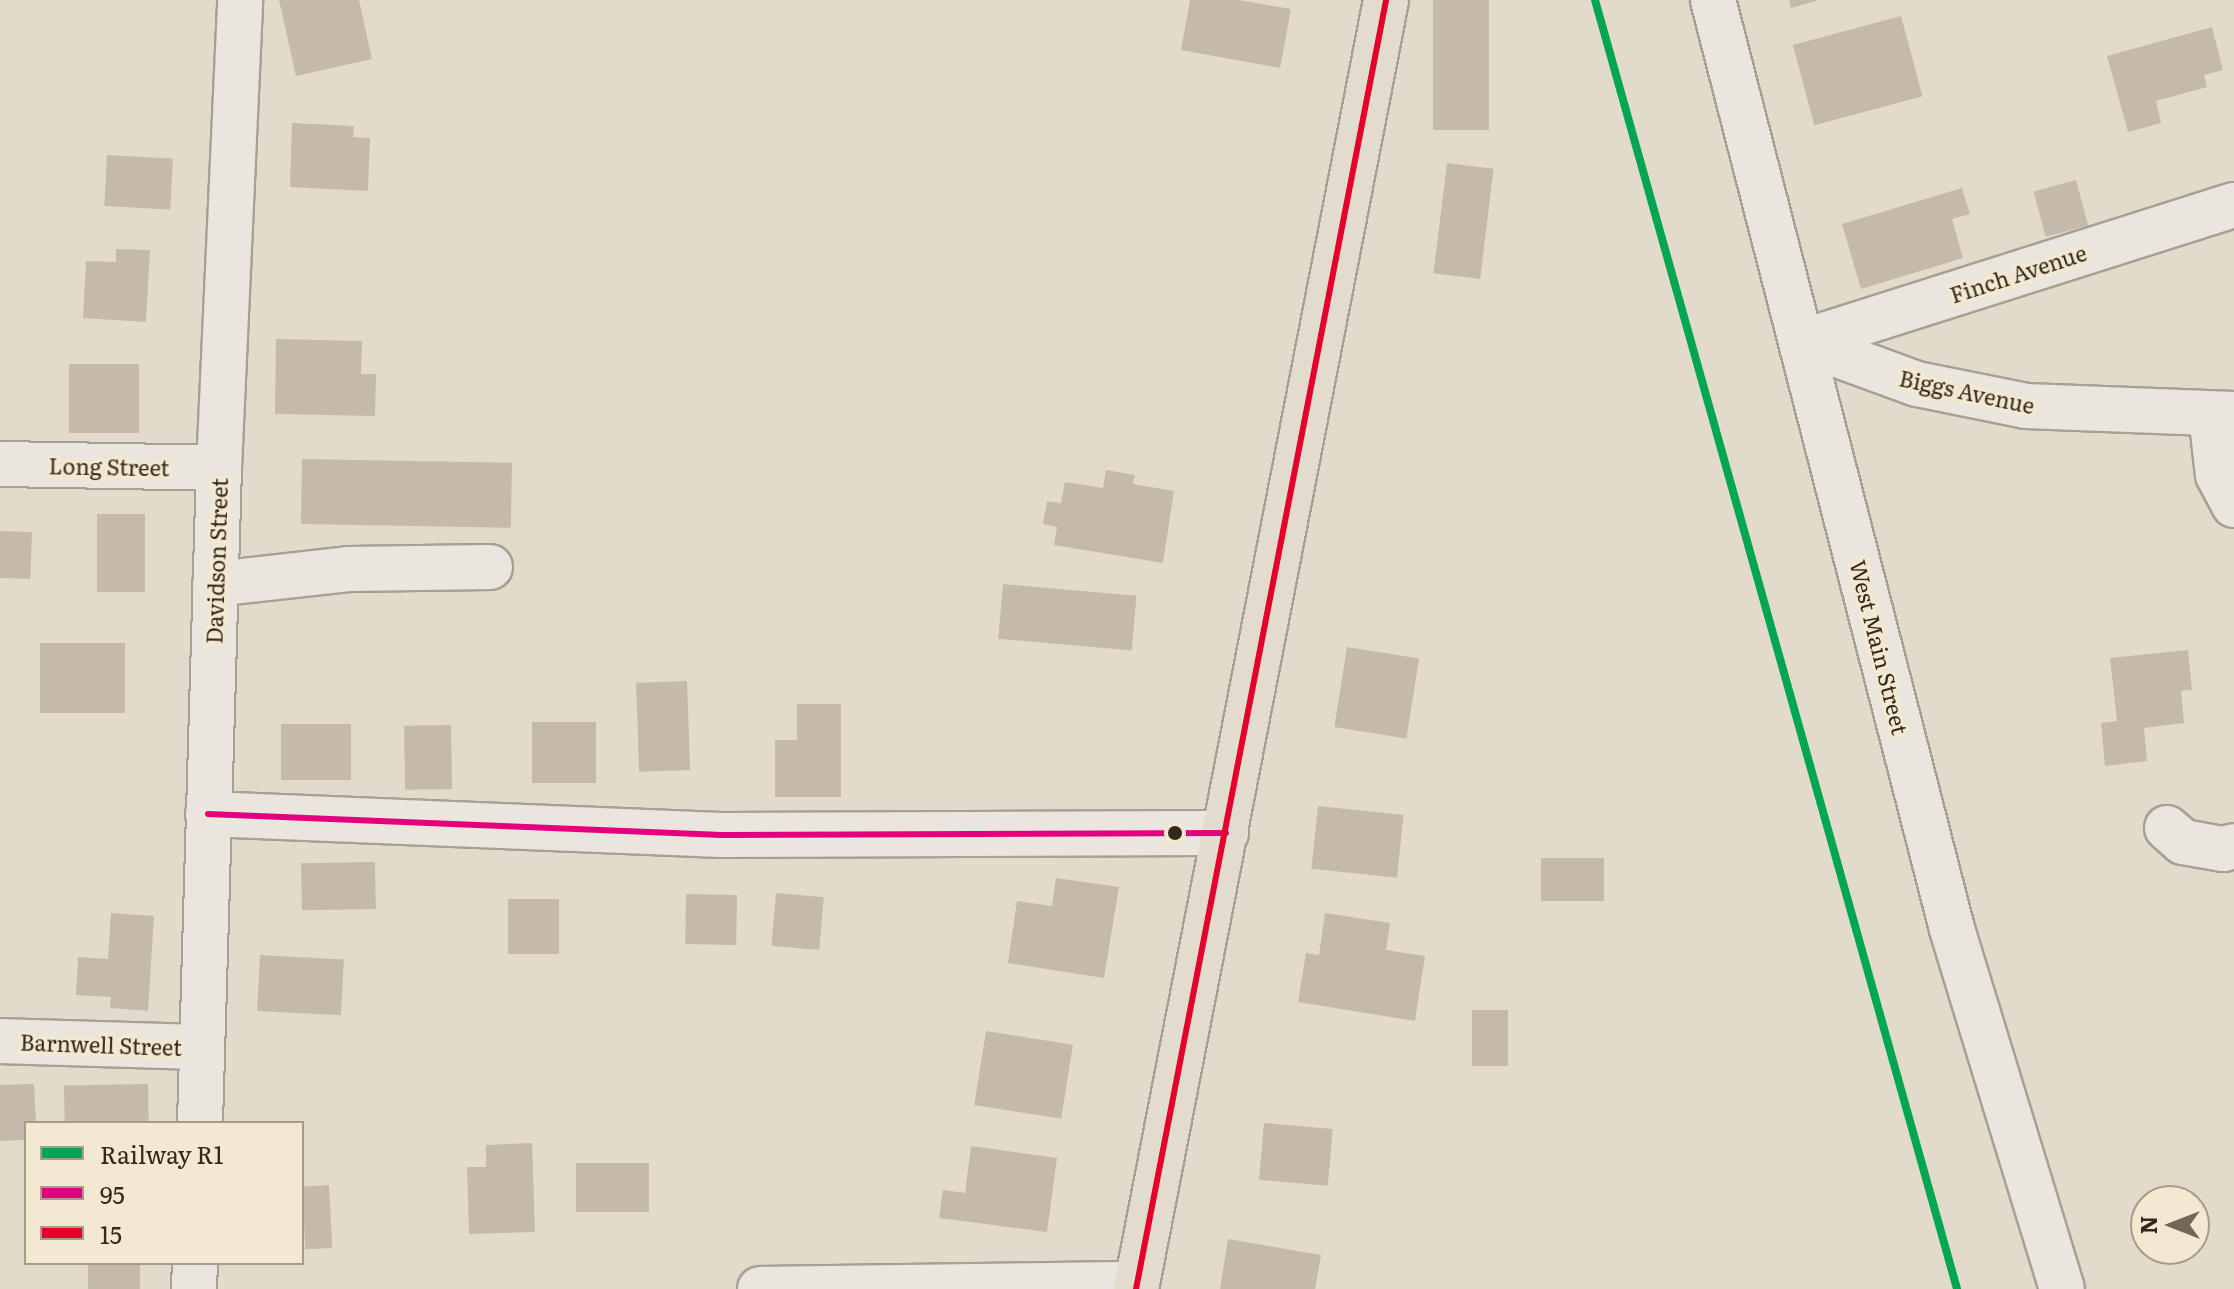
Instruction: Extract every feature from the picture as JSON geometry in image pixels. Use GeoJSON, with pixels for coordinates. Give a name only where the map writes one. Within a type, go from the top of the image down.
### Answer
{"type":"FeatureCollection","features":[{"type":"Feature","properties":{"kind":"main road"},"geometry":{"type":"LineString","coordinates":[[1136,1287],[1386,0]]}},
{"type":"Feature","properties":{"kind":"street","name":"Davidson Street"},"geometry":{"type":"LineString","coordinates":[[200,1121],[219,468],[240,0]]}},
{"type":"Feature","properties":{"kind":"street","name":"West Main Street"},"geometry":{"type":"LineString","coordinates":[[1713,0],[1952,929],[2062,1289]]}},
{"type":"Feature","properties":{"kind":"street","name":"Finch Avenue"},"geometry":{"type":"LineString","coordinates":[[1802,342],[2234,205]]}},
{"type":"Feature","properties":{"kind":"street","name":"Biggs Avenue"},"geometry":{"type":"LineString","coordinates":[[1802,342],[1917,384],[2026,406],[2222,414]]}},
{"type":"Feature","properties":{"kind":"street"},"geometry":{"type":"LineString","coordinates":[[2222,414],[2218,475],[2234,505]]}},
{"type":"Feature","properties":{"kind":"street","name":"Long Street"},"geometry":{"type":"LineString","coordinates":[[0,464],[219,468]]}},
{"type":"Feature","properties":{"kind":"street"},"geometry":{"type":"LineString","coordinates":[[215,584],[348,569],[490,567]]}},
{"type":"Feature","properties":{"kind":"street"},"geometry":{"type":"LineString","coordinates":[[208,814],[722,835],[1226,833]]}},
{"type":"Feature","properties":{"kind":"street"},"geometry":{"type":"LineString","coordinates":[[2167,828],[2183,842],[2223,849],[2234,846]]}},
{"type":"Feature","properties":{"kind":"street","name":"Barnwell Street"},"geometry":{"type":"LineString","coordinates":[[0,1041],[202,1047]]}},
{"type":"Feature","properties":{"kind":"street"},"geometry":{"type":"LineString","coordinates":[[194,1289],[195,1265]]}},
{"type":"Feature","properties":{"kind":"street"},"geometry":{"type":"LineString","coordinates":[[760,1289],[1136,1287]]}},
{"type":"Feature","properties":{"kind":"building"},"geometry":{"type":"Polygon","coordinates":[[[279,0],[359,0],[372,59],[296,76],[279,0]]]}},
{"type":"Feature","properties":{"kind":"building"},"geometry":{"type":"Polygon","coordinates":[[[1190,0],[1238,0],[1291,9],[1280,68],[1181,50],[1190,0]]]}},
{"type":"Feature","properties":{"kind":"building"},"geometry":{"type":"Polygon","coordinates":[[[1433,0],[1489,0],[1489,130],[1433,130],[1433,0]]]}},
{"type":"Feature","properties":{"kind":"building"},"geometry":{"type":"Polygon","coordinates":[[[1789,0],[1816,0],[1816,1],[1791,8],[1789,0]]]}},
{"type":"Feature","properties":{"kind":"building"},"geometry":{"type":"Polygon","coordinates":[[[1901,16],[1922,96],[1814,125],[1793,45],[1901,16]]]}},
{"type":"Feature","properties":{"kind":"building"},"geometry":{"type":"Polygon","coordinates":[[[2212,27],[2223,70],[2204,75],[2207,87],[2156,101],[2161,123],[2128,132],[2107,56],[2212,27]]]}},
{"type":"Feature","properties":{"kind":"building"},"geometry":{"type":"Polygon","coordinates":[[[292,123],[354,126],[353,137],[370,138],[368,191],[290,187],[292,123]]]}},
{"type":"Feature","properties":{"kind":"building"},"geometry":{"type":"Polygon","coordinates":[[[107,155],[173,158],[170,209],[104,206],[107,155]]]}},
{"type":"Feature","properties":{"kind":"building"},"geometry":{"type":"Polygon","coordinates":[[[1447,163],[1494,169],[1480,279],[1433,273],[1447,163]]]}},
{"type":"Feature","properties":{"kind":"building"},"geometry":{"type":"Polygon","coordinates":[[[2076,180],[2088,225],[2046,237],[2033,191],[2076,180]]]}},
{"type":"Feature","properties":{"kind":"building"},"geometry":{"type":"Polygon","coordinates":[[[1962,188],[1970,214],[1952,219],[1963,258],[1861,289],[1842,224],[1962,188]]]}},
{"type":"Feature","properties":{"kind":"building"},"geometry":{"type":"Polygon","coordinates":[[[116,249],[150,250],[146,322],[83,318],[86,261],[116,262],[116,249]]]}},
{"type":"Feature","properties":{"kind":"building"},"geometry":{"type":"Polygon","coordinates":[[[276,339],[362,341],[361,374],[376,374],[375,416],[275,414],[276,339]]]}},
{"type":"Feature","properties":{"kind":"building"},"geometry":{"type":"Polygon","coordinates":[[[69,364],[139,364],[139,433],[69,433],[69,364]]]}},
{"type":"Feature","properties":{"kind":"building"},"geometry":{"type":"Polygon","coordinates":[[[302,459],[512,463],[511,528],[301,524],[302,459]]]}},
{"type":"Feature","properties":{"kind":"building"},"geometry":{"type":"Polygon","coordinates":[[[1106,470],[1135,475],[1133,484],[1174,491],[1163,563],[1054,545],[1057,527],[1043,524],[1047,501],[1061,503],[1065,482],[1103,488],[1106,470]]]}},
{"type":"Feature","properties":{"kind":"building"},"geometry":{"type":"Polygon","coordinates":[[[97,514],[145,514],[145,592],[97,592],[97,514]]]}},
{"type":"Feature","properties":{"kind":"building"},"geometry":{"type":"Polygon","coordinates":[[[0,531],[32,532],[30,579],[0,578],[0,531]]]}},
{"type":"Feature","properties":{"kind":"building"},"geometry":{"type":"Polygon","coordinates":[[[1003,584],[1136,596],[1132,650],[998,639],[1003,584]]]}},
{"type":"Feature","properties":{"kind":"building"},"geometry":{"type":"Polygon","coordinates":[[[40,643],[125,643],[125,713],[40,713],[40,643]]]}},
{"type":"Feature","properties":{"kind":"building"},"geometry":{"type":"Polygon","coordinates":[[[1347,647],[1419,658],[1406,738],[1334,727],[1347,647]]]}},
{"type":"Feature","properties":{"kind":"building"},"geometry":{"type":"Polygon","coordinates":[[[2188,650],[2192,690],[2181,691],[2184,723],[2144,728],[2147,761],[2105,766],[2101,723],[2117,721],[2110,658],[2188,650]]]}},
{"type":"Feature","properties":{"kind":"building"},"geometry":{"type":"Polygon","coordinates":[[[687,681],[690,770],[639,772],[636,683],[687,681]]]}},
{"type":"Feature","properties":{"kind":"building"},"geometry":{"type":"Polygon","coordinates":[[[797,704],[841,704],[841,797],[775,797],[775,740],[797,740],[797,704]]]}},
{"type":"Feature","properties":{"kind":"building"},"geometry":{"type":"Polygon","coordinates":[[[532,722],[596,722],[596,783],[532,783],[532,722]]]}},
{"type":"Feature","properties":{"kind":"building"},"geometry":{"type":"Polygon","coordinates":[[[281,724],[351,724],[351,780],[281,780],[281,724]]]}},
{"type":"Feature","properties":{"kind":"building"},"geometry":{"type":"Polygon","coordinates":[[[451,725],[452,789],[405,790],[404,726],[451,725]]]}},
{"type":"Feature","properties":{"kind":"building"},"geometry":{"type":"Polygon","coordinates":[[[1318,806],[1404,815],[1397,878],[1311,869],[1318,806]]]}},
{"type":"Feature","properties":{"kind":"building"},"geometry":{"type":"Polygon","coordinates":[[[1541,858],[1604,858],[1604,901],[1541,901],[1541,858]]]}},
{"type":"Feature","properties":{"kind":"building"},"geometry":{"type":"Polygon","coordinates":[[[375,862],[376,909],[302,910],[301,863],[375,862]]]}},
{"type":"Feature","properties":{"kind":"building"},"geometry":{"type":"Polygon","coordinates":[[[1056,878],[1119,887],[1104,978],[1008,963],[1017,901],[1052,906],[1056,878]]]}},
{"type":"Feature","properties":{"kind":"building"},"geometry":{"type":"Polygon","coordinates":[[[776,893],[824,897],[819,950],[771,946],[776,893]]]}},
{"type":"Feature","properties":{"kind":"building"},"geometry":{"type":"Polygon","coordinates":[[[686,894],[737,895],[736,945],[685,944],[686,894]]]}},
{"type":"Feature","properties":{"kind":"building"},"geometry":{"type":"Polygon","coordinates":[[[508,899],[559,899],[559,954],[508,954],[508,899]]]}},
{"type":"Feature","properties":{"kind":"building"},"geometry":{"type":"Polygon","coordinates":[[[111,913],[154,916],[148,1011],[110,1008],[111,997],[76,995],[78,957],[108,959],[111,913]]]}},
{"type":"Feature","properties":{"kind":"building"},"geometry":{"type":"Polygon","coordinates":[[[1325,913],[1390,923],[1386,950],[1425,956],[1415,1021],[1298,1002],[1306,953],[1319,955],[1325,913]]]}},
{"type":"Feature","properties":{"kind":"building"},"geometry":{"type":"Polygon","coordinates":[[[260,955],[344,959],[341,1015],[257,1011],[260,955]]]}},
{"type":"Feature","properties":{"kind":"building"},"geometry":{"type":"Polygon","coordinates":[[[1472,1010],[1508,1010],[1508,1066],[1472,1066],[1472,1010]]]}},
{"type":"Feature","properties":{"kind":"building"},"geometry":{"type":"Polygon","coordinates":[[[986,1031],[1073,1045],[1061,1119],[974,1105],[986,1031]]]}},
{"type":"Feature","properties":{"kind":"building"},"geometry":{"type":"Polygon","coordinates":[[[34,1084],[36,1121],[24,1121],[24,1140],[0,1141],[0,1085],[34,1084]]]}},
{"type":"Feature","properties":{"kind":"building"},"geometry":{"type":"Polygon","coordinates":[[[148,1084],[149,1121],[65,1121],[64,1085],[148,1084]]]}},
{"type":"Feature","properties":{"kind":"building"},"geometry":{"type":"Polygon","coordinates":[[[1264,1123],[1333,1129],[1328,1186],[1259,1180],[1264,1123]]]}},
{"type":"Feature","properties":{"kind":"building"},"geometry":{"type":"Polygon","coordinates":[[[532,1143],[535,1232],[469,1234],[467,1167],[486,1167],[486,1145],[532,1143]]]}},
{"type":"Feature","properties":{"kind":"building"},"geometry":{"type":"Polygon","coordinates":[[[971,1146],[1057,1158],[1047,1232],[939,1218],[943,1190],[965,1193],[971,1146]]]}},
{"type":"Feature","properties":{"kind":"building"},"geometry":{"type":"Polygon","coordinates":[[[576,1163],[649,1163],[649,1212],[576,1212],[576,1163]]]}},
{"type":"Feature","properties":{"kind":"building"},"geometry":{"type":"Polygon","coordinates":[[[329,1185],[332,1248],[305,1249],[304,1186],[329,1185]]]}},
{"type":"Feature","properties":{"kind":"building"},"geometry":{"type":"Polygon","coordinates":[[[1228,1239],[1321,1255],[1315,1289],[1220,1289],[1228,1239]]]}},
{"type":"Feature","properties":{"kind":"building"},"geometry":{"type":"Polygon","coordinates":[[[88,1265],[140,1265],[140,1289],[88,1289],[88,1265]]]}},
{"type":"Feature","properties":{"kind":"rail line","name":"R1"},"geometry":{"type":"LineString","coordinates":[[1595,0],[1957,1289]]}},
{"type":"Feature","properties":{"kind":"transit line","name":"15"},"geometry":{"type":"LineString","coordinates":[[1136,1289],[1386,0]]}},
{"type":"Feature","properties":{"kind":"transit line","name":"95"},"geometry":{"type":"LineString","coordinates":[[208,814],[722,835],[1226,833]]}}]}
